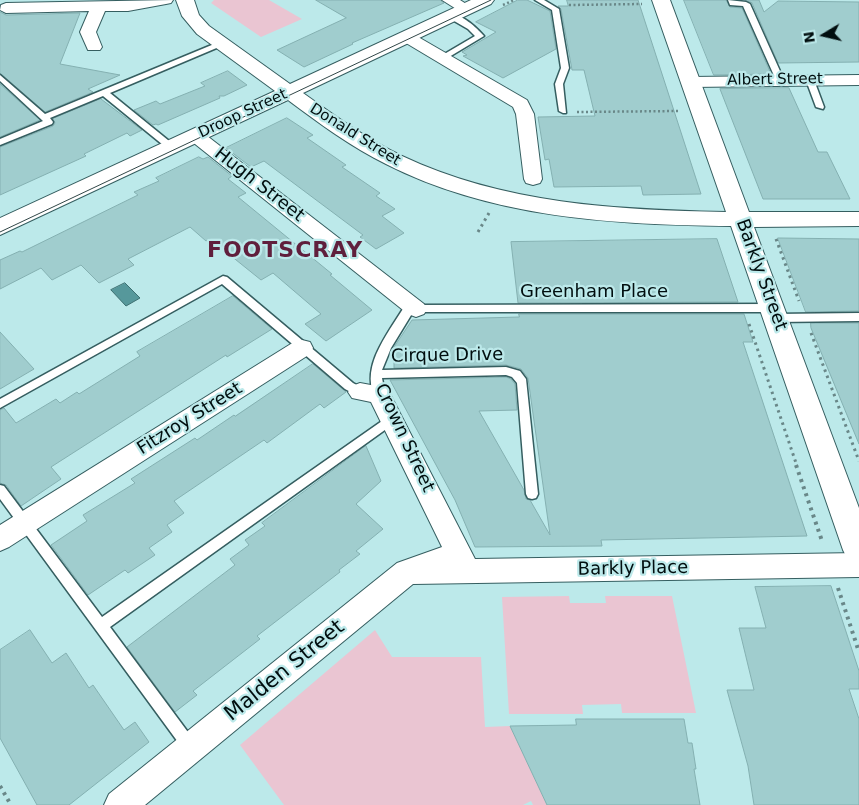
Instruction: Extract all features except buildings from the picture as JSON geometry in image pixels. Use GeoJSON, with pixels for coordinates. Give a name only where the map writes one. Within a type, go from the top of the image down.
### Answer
{"type":"FeatureCollection","features":[{"type":"Feature","properties":{"kind":"street"},"geometry":{"type":"LineString","coordinates":[[6,8],[134,5],[166,0]]}},
{"type":"Feature","properties":{"kind":"street","name":"Droop Street"},"geometry":{"type":"LineString","coordinates":[[0,227],[407,37],[455,8],[485,0]]}},
{"type":"Feature","properties":{"kind":"street","name":"Donald Street"},"geometry":{"type":"LineString","coordinates":[[186,2],[192,16],[200,27],[222,44],[296,89]]}},
{"type":"Feature","properties":{"kind":"street","name":"Donald Street"},"geometry":{"type":"LineString","coordinates":[[186,2],[218,32],[296,89],[353,136],[399,162],[435,178],[520,203],[584,214],[640,218],[859,219]]}},
{"type":"Feature","properties":{"kind":"street","name":"Barkly Street"},"geometry":{"type":"LineString","coordinates":[[662,2],[859,550]]}},
{"type":"Feature","properties":{"kind":"street"},"geometry":{"type":"LineString","coordinates":[[94,47],[88,32],[99,6]]}},
{"type":"Feature","properties":{"kind":"street"},"geometry":{"type":"LineString","coordinates":[[407,37],[521,104],[525,114],[533,179]]}},
{"type":"Feature","properties":{"kind":"street","name":"Albert Street"},"geometry":{"type":"LineString","coordinates":[[691,82],[859,80]]}},
{"type":"Feature","properties":{"kind":"street","name":"Hugh Street"},"geometry":{"type":"LineString","coordinates":[[196,136],[414,307]]}},
{"type":"Feature","properties":{"kind":"street","name":"Fitzroy Street"},"geometry":{"type":"LineString","coordinates":[[0,539],[302,348]]}},
{"type":"Feature","properties":{"kind":"street","name":"Crown Street"},"geometry":{"type":"LineString","coordinates":[[372,387],[392,419],[463,562]]}},
{"type":"Feature","properties":{"kind":"street","name":"Barkly Place"},"geometry":{"type":"LineString","coordinates":[[463,562],[859,566]]}},
{"type":"Feature","properties":{"kind":"street","name":"Malden Street"},"geometry":{"type":"LineString","coordinates":[[120,805],[406,572],[413,568],[434,563],[463,562]]}},
{"type":"Feature","properties":{"kind":"lane"},"geometry":{"type":"LineString","coordinates":[[539,0],[555,8],[565,68],[558,84],[563,112]]}},
{"type":"Feature","properties":{"kind":"lane"},"geometry":{"type":"LineString","coordinates":[[732,0],[733,3],[746,4],[780,80]]}},
{"type":"Feature","properties":{"kind":"lane"},"geometry":{"type":"LineString","coordinates":[[444,58],[480,38],[478,33],[471,28],[455,8]]}},
{"type":"Feature","properties":{"kind":"lane"},"geometry":{"type":"LineString","coordinates":[[45,117],[222,44]]}},
{"type":"Feature","properties":{"kind":"lane"},"geometry":{"type":"LineString","coordinates":[[0,77],[49,122],[0,142]]}},
{"type":"Feature","properties":{"kind":"lane"},"geometry":{"type":"LineString","coordinates":[[810,80],[820,107]]}},
{"type":"Feature","properties":{"kind":"lane"},"geometry":{"type":"LineString","coordinates":[[105,93],[172,147]]}},
{"type":"Feature","properties":{"kind":"lane"},"geometry":{"type":"LineString","coordinates":[[0,404],[223,279],[349,386],[372,387]]}},
{"type":"Feature","properties":{"kind":"lane","name":"Greenham Place"},"geometry":{"type":"LineString","coordinates":[[414,307],[744,308],[805,318],[859,317]]}},
{"type":"Feature","properties":{"kind":"lane","name":"Crown Street"},"geometry":{"type":"LineString","coordinates":[[372,387],[380,360],[414,307]]}},
{"type":"Feature","properties":{"kind":"lane","name":"Cirque Drive"},"geometry":{"type":"LineString","coordinates":[[372,387],[506,371],[516,374],[522,382],[532,494]]}},
{"type":"Feature","properties":{"kind":"lane"},"geometry":{"type":"LineString","coordinates":[[100,626],[392,419]]}},
{"type":"Feature","properties":{"kind":"lane"},"geometry":{"type":"LineString","coordinates":[[0,490],[191,748]]}},
{"type":"Feature","properties":{"kind":"path"},"geometry":{"type":"LineString","coordinates":[[551,5],[662,2]]}},
{"type":"Feature","properties":{"kind":"path"},"geometry":{"type":"LineString","coordinates":[[563,112],[701,110]]}},
{"type":"Feature","properties":{"kind":"path"},"geometry":{"type":"LineString","coordinates":[[776,238],[859,461]]}},
{"type":"Feature","properties":{"kind":"path"},"geometry":{"type":"LineString","coordinates":[[744,308],[824,547]]}},
{"type":"Feature","properties":{"kind":"path"},"geometry":{"type":"LineString","coordinates":[[836,583],[859,652]]}},
{"type":"Feature","properties":{"kind":"path"},"geometry":{"type":"LineString","coordinates":[[0,786],[11,805]]}},
{"type":"Feature","properties":{"kind":"shaded area"},"geometry":{"type":"Polygon","coordinates":[[[214,0],[269,0],[302,19],[261,37],[211,3],[214,0]]]}},
{"type":"Feature","properties":{"kind":"shaded area"},"geometry":{"type":"Polygon","coordinates":[[[569,596],[570,603],[606,603],[605,596],[672,596],[696,713],[622,713],[621,704],[582,705],[583,714],[509,714],[502,597],[569,596]]]}},
{"type":"Feature","properties":{"kind":"shaded area"},"geometry":{"type":"Polygon","coordinates":[[[375,630],[392,657],[481,657],[485,727],[510,726],[547,805],[533,805],[531,801],[523,805],[284,805],[240,745],[375,630]]]}},
{"type":"Feature","properties":{"kind":"water"},"geometry":{"type":"Polygon","coordinates":[[[125,283],[140,298],[126,306],[111,290],[125,283]]]}},
{"type":"Feature","properties":{"kind":"tram line"},"geometry":{"type":"LineString","coordinates":[[0,232],[491,0]]}},
{"type":"Feature","properties":{"kind":"district","name":"FOOTSCRAY"},"geometry":{"type":"Point","coordinates":[285,251]}}]}
